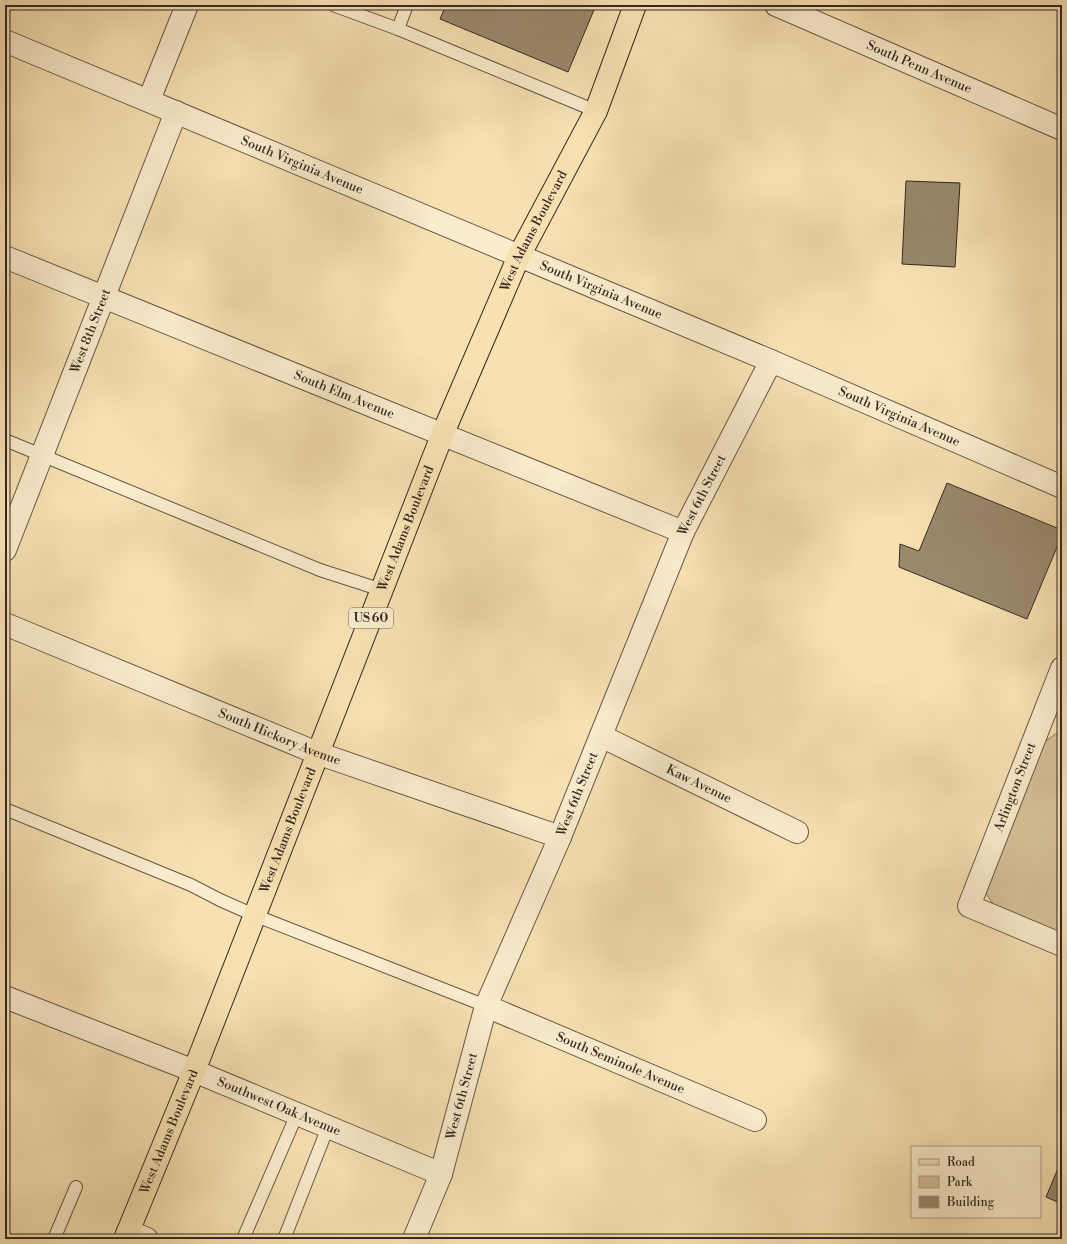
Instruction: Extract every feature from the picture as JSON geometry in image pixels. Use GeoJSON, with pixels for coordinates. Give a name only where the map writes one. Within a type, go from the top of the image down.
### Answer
{"type":"FeatureCollection","features":[{"type":"Feature","properties":{"kind":"main road","name":"West Adams Boulevard"},"geometry":{"type":"LineString","coordinates":[[134,1236],[194,1071],[254,915],[444,433],[519,256],[596,111],[635,5]]}},
{"type":"Feature","properties":{"kind":"street"},"geometry":{"type":"LineString","coordinates":[[149,100],[186,5]]}},
{"type":"Feature","properties":{"kind":"street","name":"South Penn Avenue"},"geometry":{"type":"LineString","coordinates":[[776,5],[1062,129]]}},
{"type":"Feature","properties":{"kind":"street","name":"South Virginia Avenue"},"geometry":{"type":"LineString","coordinates":[[5,41],[149,100],[1061,484]]}},
{"type":"Feature","properties":{"kind":"street","name":"West 8th Street"},"geometry":{"type":"LineString","coordinates":[[5,550],[176,112]]}},
{"type":"Feature","properties":{"kind":"street","name":"South Elm Avenue"},"geometry":{"type":"LineString","coordinates":[[5,257],[444,433],[683,532]]}},
{"type":"Feature","properties":{"kind":"street","name":"West 6th Street"},"geometry":{"type":"LineString","coordinates":[[414,1239],[441,1174],[486,1006],[560,837],[683,532],[770,361]]}},
{"type":"Feature","properties":{"kind":"street","name":"South Hickory Avenue"},"geometry":{"type":"LineString","coordinates":[[5,624],[317,753],[560,837]]}},
{"type":"Feature","properties":{"kind":"street","name":"Arlington Street"},"geometry":{"type":"LineString","coordinates":[[1062,668],[969,906],[1062,945]]}},
{"type":"Feature","properties":{"kind":"street","name":"Kaw Avenue"},"geometry":{"type":"LineString","coordinates":[[601,736],[797,832]]}},
{"type":"Feature","properties":{"kind":"street","name":"Southwest Oak Avenue"},"geometry":{"type":"LineString","coordinates":[[5,997],[194,1071],[441,1174]]}},
{"type":"Feature","properties":{"kind":"street","name":"South Seminole Avenue"},"geometry":{"type":"LineString","coordinates":[[486,1006],[755,1120]]}},
{"type":"Feature","properties":{"kind":"lane"},"geometry":{"type":"LineString","coordinates":[[333,5],[359,10],[398,29],[596,111]]}},
{"type":"Feature","properties":{"kind":"lane"},"geometry":{"type":"LineString","coordinates":[[398,29],[407,5]]}},
{"type":"Feature","properties":{"kind":"lane"},"geometry":{"type":"LineString","coordinates":[[5,440],[320,570],[382,590]]}},
{"type":"Feature","properties":{"kind":"lane"},"geometry":{"type":"LineString","coordinates":[[5,809],[190,885],[254,915],[486,1006]]}},
{"type":"Feature","properties":{"kind":"lane"},"geometry":{"type":"LineString","coordinates":[[243,1239],[297,1114]]}},
{"type":"Feature","properties":{"kind":"lane"},"geometry":{"type":"LineString","coordinates":[[284,1239],[328,1127]]}},
{"type":"Feature","properties":{"kind":"lane"},"geometry":{"type":"LineString","coordinates":[[54,1239],[76,1187]]}},
{"type":"Feature","properties":{"kind":"green space"},"geometry":{"type":"Polygon","coordinates":[[[1062,729],[1062,937],[1003,913],[993,904],[985,892],[1034,750],[1062,729]]]}},
{"type":"Feature","properties":{"kind":"building"},"geometry":{"type":"Polygon","coordinates":[[[446,5],[596,5],[568,72],[440,19],[446,5]]]}},
{"type":"Feature","properties":{"kind":"building"},"geometry":{"type":"Polygon","coordinates":[[[906,181],[960,183],[955,267],[902,264],[906,181]]]}},
{"type":"Feature","properties":{"kind":"building"},"geometry":{"type":"Polygon","coordinates":[[[947,483],[1062,530],[1062,535],[1027,619],[899,567],[900,544],[919,551],[947,483]]]}},
{"type":"Feature","properties":{"kind":"building"},"geometry":{"type":"Polygon","coordinates":[[[1062,1159],[1062,1204],[1046,1197],[1062,1159]]]}}]}
